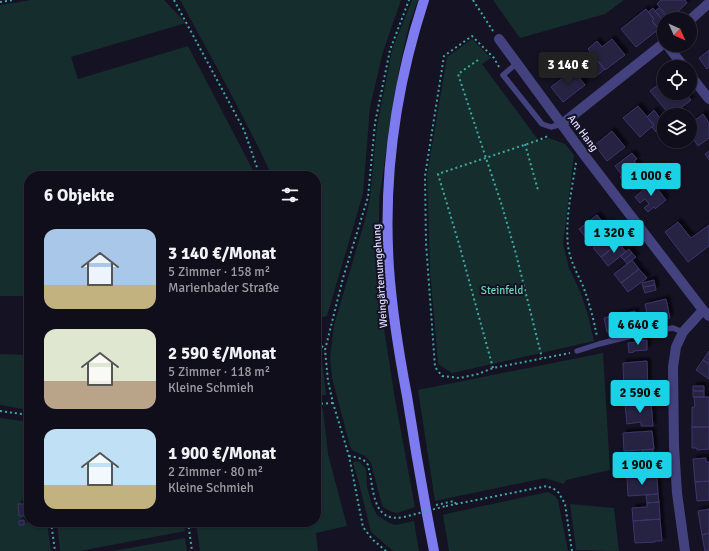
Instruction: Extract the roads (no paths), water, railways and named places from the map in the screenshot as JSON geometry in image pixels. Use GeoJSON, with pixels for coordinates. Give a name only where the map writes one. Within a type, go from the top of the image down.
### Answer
{"type":"FeatureCollection","features":[{"type":"Feature","properties":{"kind":"main road","name":"Weingärtenumgehung"},"geometry":{"type":"LineString","coordinates":[[424,0],[407,62],[396,118],[391,153],[388,224],[389,267],[394,323],[434,551]]}},
{"type":"Feature","properties":{"kind":"street"},"geometry":{"type":"LineString","coordinates":[[697,14],[709,3]]}},
{"type":"Feature","properties":{"kind":"street","name":"Am Hang"},"geometry":{"type":"LineString","coordinates":[[499,39],[585,156],[706,313]]}},
{"type":"Feature","properties":{"kind":"street"},"geometry":{"type":"LineString","coordinates":[[562,124],[657,49]]}},
{"type":"Feature","properties":{"kind":"street"},"geometry":{"type":"LineString","coordinates":[[672,52],[679,60]]}},
{"type":"Feature","properties":{"kind":"street"},"geometry":{"type":"LineString","coordinates":[[697,83],[709,99]]}},
{"type":"Feature","properties":{"kind":"street"},"geometry":{"type":"LineString","coordinates":[[685,551],[675,470],[673,367],[676,347],[683,332],[706,313]]}},
{"type":"Feature","properties":{"kind":"lane"},"geometry":{"type":"LineString","coordinates":[[516,64],[503,75],[542,124],[551,127],[562,124]]}},
{"type":"Feature","properties":{"kind":"lane"},"geometry":{"type":"LineString","coordinates":[[577,351],[639,334],[672,328],[683,332]]}},
{"type":"Feature","properties":{"kind":"park label","name":"Steinfeld"},"geometry":{"type":"Point","coordinates":[502,290]}}]}
